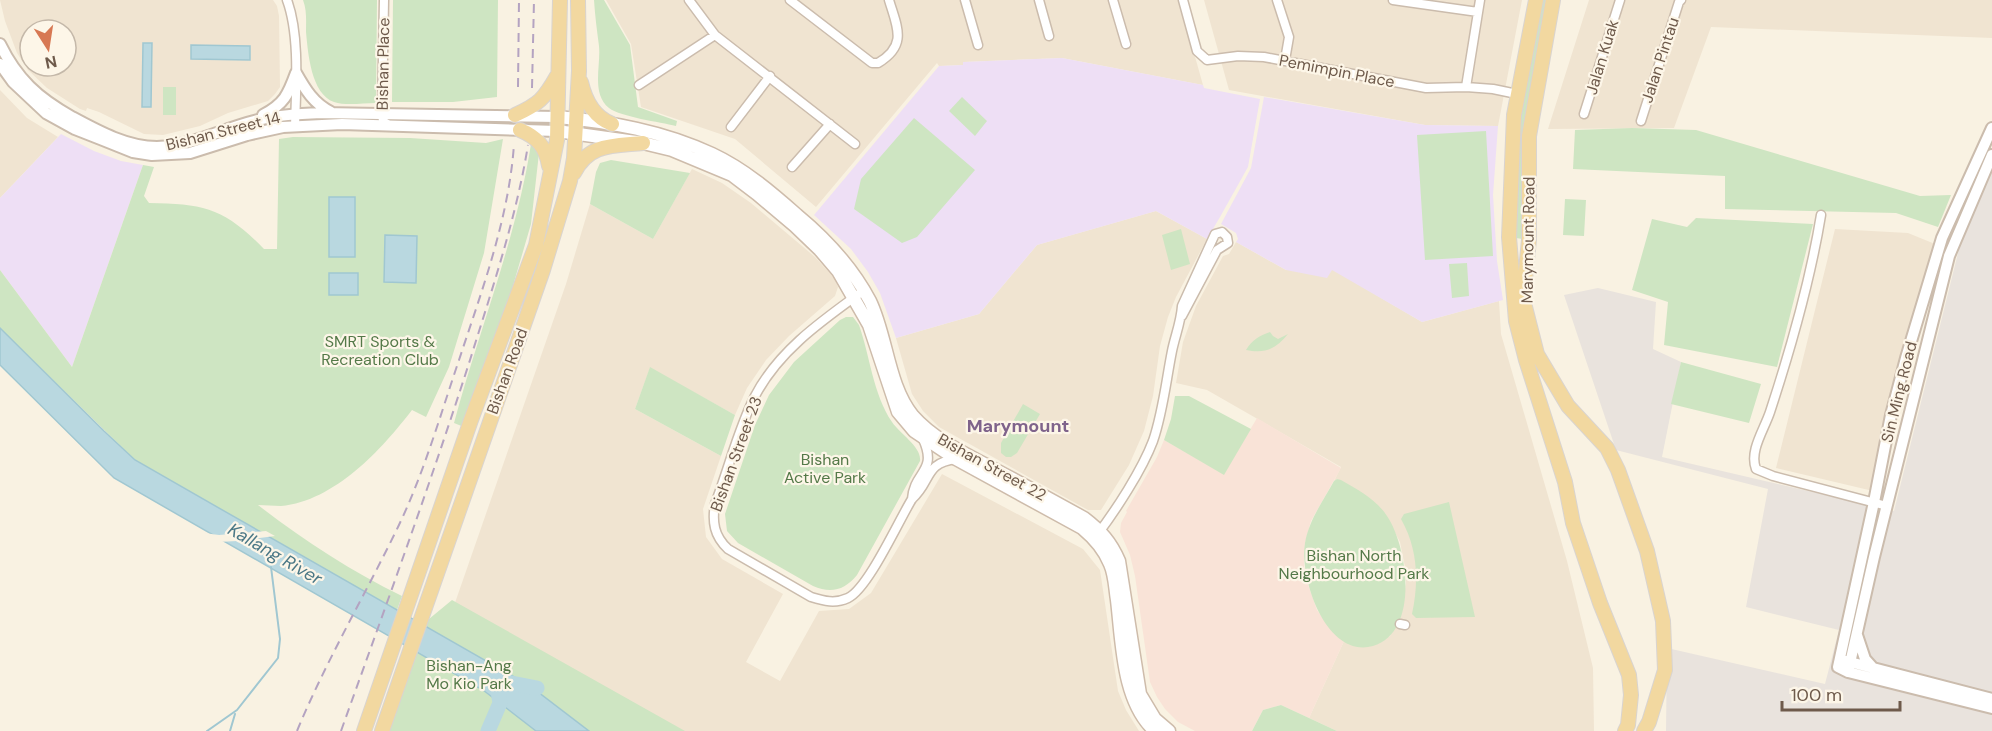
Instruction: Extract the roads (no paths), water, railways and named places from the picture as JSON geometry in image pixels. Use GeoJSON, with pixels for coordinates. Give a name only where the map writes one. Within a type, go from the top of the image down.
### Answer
{"type":"FeatureCollection","features":[{"type":"Feature","properties":{"kind":"main road","name":"Bishan Road"},"geometry":{"type":"LineString","coordinates":[[364,731],[471,420],[536,245],[558,124],[560,0]]}},
{"type":"Feature","properties":{"kind":"main road","name":"Bishan Road"},"geometry":{"type":"LineString","coordinates":[[382,731],[546,261],[570,180],[579,71],[578,0]]}},
{"type":"Feature","properties":{"kind":"main road","name":"Marymount Road"},"geometry":{"type":"LineString","coordinates":[[1536,0],[1514,114],[1509,237],[1516,321],[1565,482],[1573,523],[1600,603],[1629,675],[1631,695],[1628,725],[1625,731]]}},
{"type":"Feature","properties":{"kind":"main road","name":"Marymount Road"},"geometry":{"type":"LineString","coordinates":[[1553,0],[1529,136],[1529,240],[1523,299],[1537,354],[1568,406],[1607,448],[1618,470],[1647,551],[1663,621],[1665,670],[1644,731]]}},
{"type":"Feature","properties":{"kind":"main road"},"geometry":{"type":"LineString","coordinates":[[579,71],[587,103],[605,121],[612,124]]}},
{"type":"Feature","properties":{"kind":"main road"},"geometry":{"type":"LineString","coordinates":[[515,115],[541,100],[558,75]]}},
{"type":"Feature","properties":{"kind":"main road","name":"Bishan Street 22"},"geometry":{"type":"LineString","coordinates":[[558,124],[575,119],[641,129],[712,154],[769,190],[811,226],[835,250],[859,294],[898,412],[914,431],[956,459],[1110,541],[1119,561],[1140,694],[1155,718],[1169,731]]}},
{"type":"Feature","properties":{"kind":"main road","name":"Bishan Street 22"},"geometry":{"type":"LineString","coordinates":[[558,124],[575,133],[643,143],[672,150],[732,175],[795,226],[871,304],[900,390],[907,408],[915,418],[944,442],[1084,518],[1098,534],[1111,565],[1132,699],[1140,714],[1155,731]]}},
{"type":"Feature","properties":{"kind":"main road"},"geometry":{"type":"LineString","coordinates":[[520,130],[535,137],[542,145],[546,151],[550,174]]}},
{"type":"Feature","properties":{"kind":"main road"},"geometry":{"type":"LineString","coordinates":[[570,180],[579,162],[590,152],[606,146],[643,143]]}},
{"type":"Feature","properties":{"kind":"street"},"geometry":{"type":"LineString","coordinates":[[287,0],[292,15],[296,73],[296,127]]}},
{"type":"Feature","properties":{"kind":"street","name":"Bishan Place"},"geometry":{"type":"LineString","coordinates":[[384,0],[382,114],[383,121],[389,125]]}},
{"type":"Feature","properties":{"kind":"street"},"geometry":{"type":"LineString","coordinates":[[689,0],[715,35],[855,144]]}},
{"type":"Feature","properties":{"kind":"street"},"geometry":{"type":"LineString","coordinates":[[790,0],[872,63],[883,60],[897,46],[899,40],[889,0]]}},
{"type":"Feature","properties":{"kind":"street"},"geometry":{"type":"LineString","coordinates":[[965,0],[978,45]]}},
{"type":"Feature","properties":{"kind":"street"},"geometry":{"type":"LineString","coordinates":[[1039,0],[1049,36]]}},
{"type":"Feature","properties":{"kind":"street"},"geometry":{"type":"LineString","coordinates":[[1113,0],[1125,44]]}},
{"type":"Feature","properties":{"kind":"street","name":"Pemimpin Place"},"geometry":{"type":"LineString","coordinates":[[1183,0],[1197,51],[1207,60],[1238,56],[1285,60],[1426,88],[1466,87],[1517,94]]}},
{"type":"Feature","properties":{"kind":"street"},"geometry":{"type":"LineString","coordinates":[[1278,0],[1289,38],[1285,60]]}},
{"type":"Feature","properties":{"kind":"street"},"geometry":{"type":"LineString","coordinates":[[1393,0],[1478,12]]}},
{"type":"Feature","properties":{"kind":"street"},"geometry":{"type":"LineString","coordinates":[[1466,87],[1480,0]]}},
{"type":"Feature","properties":{"kind":"street","name":"Jalan Kuak"},"geometry":{"type":"LineString","coordinates":[[1584,114],[1620,0]]}},
{"type":"Feature","properties":{"kind":"street","name":"Jalan Pintau"},"geometry":{"type":"LineString","coordinates":[[1641,121],[1677,1]]}},
{"type":"Feature","properties":{"kind":"street"},"geometry":{"type":"LineString","coordinates":[[639,85],[715,35]]}},
{"type":"Feature","properties":{"kind":"street","name":"Bishan Street 14"},"geometry":{"type":"LineString","coordinates":[[0,44],[20,78],[39,96],[89,126],[130,143],[150,146],[168,146],[206,137],[253,121],[296,114],[515,115],[558,124]]}},
{"type":"Feature","properties":{"kind":"street","name":"Bishan Street 14"},"geometry":{"type":"LineString","coordinates":[[0,64],[13,82],[46,113],[75,129],[133,152],[168,155],[190,153],[269,129],[296,127],[342,124],[520,130],[558,124]]}},
{"type":"Feature","properties":{"kind":"street"},"geometry":{"type":"LineString","coordinates":[[296,73],[312,98],[322,108],[336,114]]}},
{"type":"Feature","properties":{"kind":"street"},"geometry":{"type":"LineString","coordinates":[[253,121],[282,104],[296,73]]}},
{"type":"Feature","properties":{"kind":"street"},"geometry":{"type":"LineString","coordinates":[[731,127],[770,76]]}},
{"type":"Feature","properties":{"kind":"street"},"geometry":{"type":"LineString","coordinates":[[792,167],[830,124]]}},
{"type":"Feature","properties":{"kind":"street","name":"Sin Ming Road"},"geometry":{"type":"LineString","coordinates":[[1844,665],[1891,416],[1906,358],[1944,233],[1992,128]]}},
{"type":"Feature","properties":{"kind":"street","name":"Sin Ming Road"},"geometry":{"type":"LineString","coordinates":[[1844,665],[1857,632],[1949,256],[1992,155]]}},
{"type":"Feature","properties":{"kind":"street"},"geometry":{"type":"LineString","coordinates":[[1821,215],[1781,378],[1753,455],[1753,462],[1756,469],[1773,476],[1887,506]]}},
{"type":"Feature","properties":{"kind":"street"},"geometry":{"type":"LineString","coordinates":[[1098,534],[1138,470],[1153,441],[1162,407],[1173,345],[1182,316],[1217,250],[1228,243],[1227,237],[1222,232],[1215,234],[1212,240],[1182,306],[1182,316]]}},
{"type":"Feature","properties":{"kind":"street"},"geometry":{"type":"LineString","coordinates":[[1944,233],[1955,241]]}},
{"type":"Feature","properties":{"kind":"street","name":"Bishan Street 23"},"geometry":{"type":"LineString","coordinates":[[859,294],[842,305],[790,350],[766,378],[755,396],[715,504],[712,520],[716,534],[728,549],[811,597],[826,602],[838,602],[861,588],[912,499],[919,492],[934,466],[944,460],[956,459]]}},
{"type":"Feature","properties":{"kind":"street","name":"Bishan Street 23"},"geometry":{"type":"LineString","coordinates":[[912,499],[912,490],[928,463],[928,451],[923,439]]}},
{"type":"Feature","properties":{"kind":"street"},"geometry":{"type":"LineString","coordinates":[[1857,632],[1865,659],[1874,669]]}},
{"type":"Feature","properties":{"kind":"street"},"geometry":{"type":"LineString","coordinates":[[1844,665],[1874,669],[1992,699]]}},
{"type":"Feature","properties":{"kind":"street"},"geometry":{"type":"LineString","coordinates":[[1844,665],[1992,708]]}},
{"type":"Feature","properties":{"kind":"water"},"geometry":{"type":"Polygon","coordinates":[[[143,43],[152,43],[151,107],[142,107],[143,43]]]}},
{"type":"Feature","properties":{"kind":"water"},"geometry":{"type":"Polygon","coordinates":[[[191,45],[250,46],[250,60],[191,59],[191,45]]]}},
{"type":"Feature","properties":{"kind":"water"},"geometry":{"type":"Polygon","coordinates":[[[329,197],[355,197],[355,257],[329,257],[329,197]]]}},
{"type":"Feature","properties":{"kind":"water"},"geometry":{"type":"Polygon","coordinates":[[[385,235],[417,236],[416,283],[384,282],[385,235]]]}},
{"type":"Feature","properties":{"kind":"water"},"geometry":{"type":"Polygon","coordinates":[[[329,273],[358,273],[358,295],[329,295],[329,273]]]}},
{"type":"Feature","properties":{"kind":"water","name":"Kallang River"},"geometry":{"type":"Polygon","coordinates":[[[0,328],[135,460],[530,686],[589,731],[536,731],[483,690],[114,478],[0,365],[0,328]]]}},
{"type":"Feature","properties":{"kind":"waterway","name":"Kallang River"},"geometry":{"type":"LineString","coordinates":[[207,731],[237,710],[278,658],[280,639],[271,567]]}},
{"type":"Feature","properties":{"kind":"waterway"},"geometry":{"type":"LineString","coordinates":[[488,731],[500,703],[496,680],[537,688]]}},
{"type":"Feature","properties":{"kind":"waterway"},"geometry":{"type":"LineString","coordinates":[[230,731],[235,714]]}},
{"type":"Feature","properties":{"kind":"railway"},"geometry":{"type":"LineString","coordinates":[[518,87],[519,0]]}},
{"type":"Feature","properties":{"kind":"railway"},"geometry":{"type":"LineString","coordinates":[[532,88],[534,0]]}},
{"type":"Feature","properties":{"kind":"railway"},"geometry":{"type":"LineString","coordinates":[[297,731],[333,654],[398,527],[424,465],[493,254],[507,199],[514,144]]}},
{"type":"Feature","properties":{"kind":"railway"},"geometry":{"type":"LineString","coordinates":[[341,731],[470,360],[510,227],[528,145]]}},
{"type":"Feature","properties":{"kind":"district","name":"Marymount"},"geometry":{"type":"Point","coordinates":[1018,426]}},
{"type":"Feature","properties":{"kind":"park label","name":"SMRT Sports & Recreation Club"},"geometry":{"type":"Point","coordinates":[380,350]}},
{"type":"Feature","properties":{"kind":"park label","name":"Bishan Active Park"},"geometry":{"type":"Point","coordinates":[825,468]}},
{"type":"Feature","properties":{"kind":"park label","name":"Bishan North Neighbourhood Park"},"geometry":{"type":"Point","coordinates":[1354,564]}},
{"type":"Feature","properties":{"kind":"park label","name":"Bishan-Ang Mo Kio Park"},"geometry":{"type":"Point","coordinates":[469,674]}}]}
